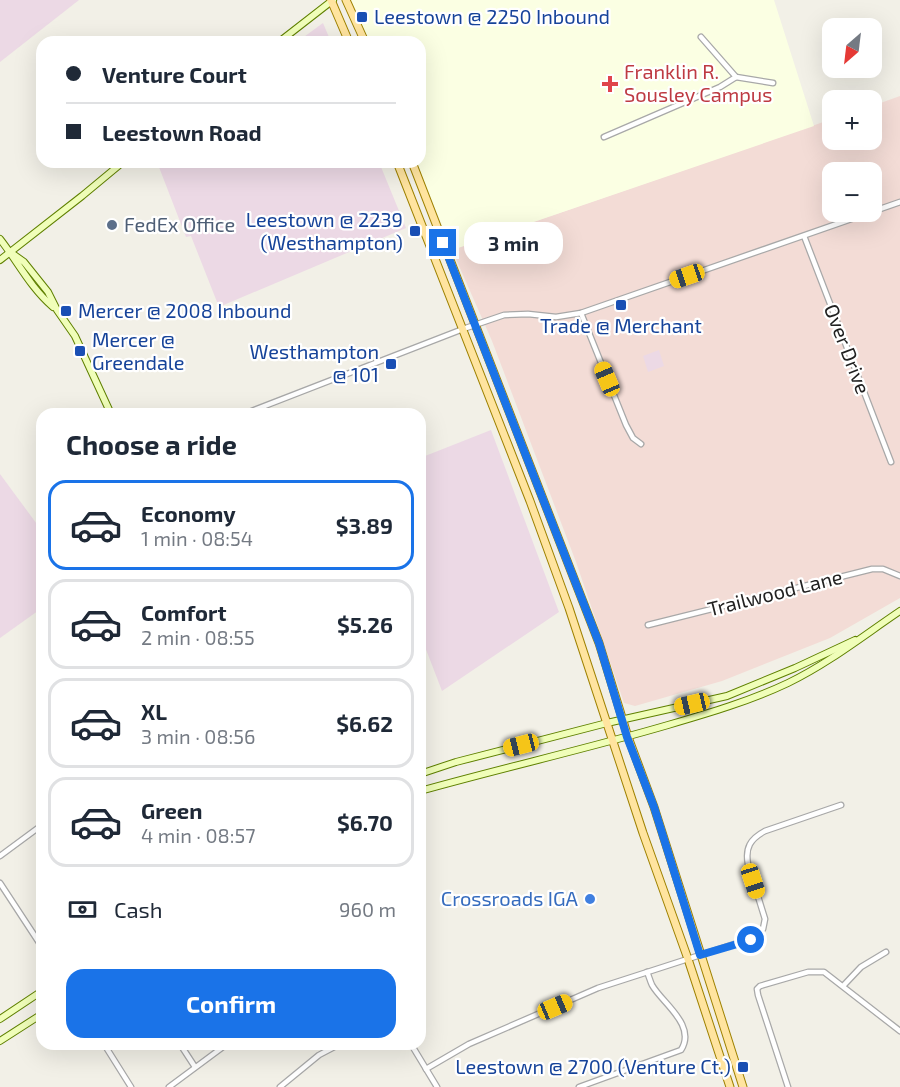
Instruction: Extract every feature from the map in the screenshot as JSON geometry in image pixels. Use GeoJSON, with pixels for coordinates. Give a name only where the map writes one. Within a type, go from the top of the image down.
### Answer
{"type":"FeatureCollection","features":[{"type":"Feature","properties":{"kind":"main road"},"geometry":{"type":"LineString","coordinates":[[332,0],[347,36]]}},
{"type":"Feature","properties":{"kind":"main road"},"geometry":{"type":"LineString","coordinates":[[346,0],[361,36]]}},
{"type":"Feature","properties":{"kind":"main road"},"geometry":{"type":"LineString","coordinates":[[399,168],[565,597],[730,1087]]}},
{"type":"Feature","properties":{"kind":"main road"},"geometry":{"type":"LineString","coordinates":[[414,168],[599,643],[627,737],[654,807],[743,1087]]}},
{"type":"Feature","properties":{"kind":"street"},"geometry":{"type":"LineString","coordinates":[[287,36],[332,0]]}},
{"type":"Feature","properties":{"kind":"street"},"geometry":{"type":"LineString","coordinates":[[701,37],[736,77],[773,83]]}},
{"type":"Feature","properties":{"kind":"street"},"geometry":{"type":"LineString","coordinates":[[604,137],[720,87],[736,77]]}},
{"type":"Feature","properties":{"kind":"street"},"geometry":{"type":"LineString","coordinates":[[0,260],[115,168]]}},
{"type":"Feature","properties":{"kind":"street"},"geometry":{"type":"LineString","coordinates":[[259,408],[504,315],[519,313],[555,317],[581,313],[900,202]]}},
{"type":"Feature","properties":{"kind":"street","name":"Over Drive"},"geometry":{"type":"LineString","coordinates":[[804,236],[891,462]]}},
{"type":"Feature","properties":{"kind":"street"},"geometry":{"type":"LineString","coordinates":[[0,239],[10,252],[24,262],[48,291],[57,310],[75,336],[108,408]]}},
{"type":"Feature","properties":{"kind":"street"},"geometry":{"type":"LineString","coordinates":[[581,313],[626,425],[633,438],[641,444]]}},
{"type":"Feature","properties":{"kind":"street","name":"Trailwood Lane"},"geometry":{"type":"LineString","coordinates":[[648,625],[872,569],[888,570],[900,576]]}},
{"type":"Feature","properties":{"kind":"street"},"geometry":{"type":"LineString","coordinates":[[426,772],[456,762],[607,723],[727,696],[858,639],[900,611]]}},
{"type":"Feature","properties":{"kind":"street"},"geometry":{"type":"LineString","coordinates":[[426,789],[613,742],[718,710],[769,691],[821,665],[845,651],[858,639]]}},
{"type":"Feature","properties":{"kind":"street"},"geometry":{"type":"LineString","coordinates":[[426,1068],[470,1044],[598,988],[751,940],[763,929],[764,915],[746,855],[750,842],[756,836],[841,805]]}},
{"type":"Feature","properties":{"kind":"street"},"geometry":{"type":"LineString","coordinates":[[0,856],[36,829]]}},
{"type":"Feature","properties":{"kind":"street"},"geometry":{"type":"LineString","coordinates":[[0,883],[36,938]]}},
{"type":"Feature","properties":{"kind":"street"},"geometry":{"type":"LineString","coordinates":[[844,986],[861,967],[886,952]]}},
{"type":"Feature","properties":{"kind":"street"},"geometry":{"type":"LineString","coordinates":[[788,1087],[757,989],[767,983],[814,971],[824,972],[900,1032]]}},
{"type":"Feature","properties":{"kind":"street"},"geometry":{"type":"LineString","coordinates":[[579,1087],[681,1050],[684,1046],[684,1031],[677,1015],[652,986],[647,972]]}},
{"type":"Feature","properties":{"kind":"street"},"geometry":{"type":"LineString","coordinates":[[0,1019],[36,995]]}},
{"type":"Feature","properties":{"kind":"street"},"geometry":{"type":"LineString","coordinates":[[0,1041],[36,1018]]}},
{"type":"Feature","properties":{"kind":"street"},"geometry":{"type":"LineString","coordinates":[[108,1050],[130,1087]]}},
{"type":"Feature","properties":{"kind":"street"},"geometry":{"type":"LineString","coordinates":[[184,1050],[195,1067]]}},
{"type":"Feature","properties":{"kind":"street"},"geometry":{"type":"LineString","coordinates":[[169,1087],[219,1050]]}},
{"type":"Feature","properties":{"kind":"street"},"geometry":{"type":"LineString","coordinates":[[280,1087],[319,1055],[329,1050]]}},
{"type":"Feature","properties":{"kind":"street"},"geometry":{"type":"LineString","coordinates":[[415,1050],[437,1087]]}},
{"type":"Feature","properties":{"kind":"shaded area"},"geometry":{"type":"Polygon","coordinates":[[[0,0],[79,0],[0,62],[0,0]]]}},
{"type":"Feature","properties":{"kind":"shaded area","name":"Franklin R. Sousley Campus"},"geometry":{"type":"Polygon","coordinates":[[[350,0],[774,0],[814,126],[452,250],[418,168],[426,168],[426,36],[365,36],[350,0]]]}},
{"type":"Feature","properties":{"kind":"shaded area"},"geometry":{"type":"Polygon","coordinates":[[[323,23],[328,36],[305,36],[323,23]]]}},
{"type":"Feature","properties":{"kind":"shaded area"},"geometry":{"type":"Polygon","coordinates":[[[900,96],[900,598],[830,638],[722,681],[635,706],[624,703],[576,562],[492,341],[452,250],[822,122],[822,150],[882,150],[882,102],[900,96]]]}},
{"type":"Feature","properties":{"kind":"shaded area"},"geometry":{"type":"Polygon","coordinates":[[[159,168],[381,168],[406,228],[219,307],[191,236],[186,237],[159,168]]]}},
{"type":"Feature","properties":{"kind":"shaded area"},"geometry":{"type":"Polygon","coordinates":[[[659,350],[664,366],[648,372],[643,356],[659,350]]]}},
{"type":"Feature","properties":{"kind":"shaded area"},"geometry":{"type":"Polygon","coordinates":[[[491,430],[559,612],[442,691],[426,650],[426,456],[491,430]]]}},
{"type":"Feature","properties":{"kind":"shaded area"},"geometry":{"type":"Polygon","coordinates":[[[0,474],[36,523],[36,612],[0,638],[0,474]]]}},
{"type":"Feature","properties":{"kind":"place","name":"Leestown @ 2250 Inbound"},"geometry":{"type":"Point","coordinates":[362,17]}},
{"type":"Feature","properties":{"kind":"place","name":"Franklin R. Sousley Campus"},"geometry":{"type":"Point","coordinates":[610,84]}},
{"type":"Feature","properties":{"kind":"place","name":"FedEx Office"},"geometry":{"type":"Point","coordinates":[112,225]}},
{"type":"Feature","properties":{"kind":"place","name":"Leestown @ 2239 (Westhampton)"},"geometry":{"type":"Point","coordinates":[415,231]}},
{"type":"Feature","properties":{"kind":"place","name":"Trade @ Merchant"},"geometry":{"type":"Point","coordinates":[621,305]}},
{"type":"Feature","properties":{"kind":"place","name":"Mercer @ 2008 Inbound"},"geometry":{"type":"Point","coordinates":[66,311]}},
{"type":"Feature","properties":{"kind":"place","name":"Mercer @ Greendale"},"geometry":{"type":"Point","coordinates":[80,351]}},
{"type":"Feature","properties":{"kind":"place","name":"Westhampton @ 101"},"geometry":{"type":"Point","coordinates":[391,364]}},
{"type":"Feature","properties":{"kind":"place","name":"Crossroads IGA"},"geometry":{"type":"Point","coordinates":[590,899]}},
{"type":"Feature","properties":{"kind":"place","name":"Leestown @ 2700 (Venture Ct.)"},"geometry":{"type":"Point","coordinates":[743,1067]}},
{"type":"Feature","properties":{"kind":"route"},"geometry":{"type":"LineString","coordinates":[[443,243],[599,643],[627,737],[654,807],[700,955],[751,940]]}}]}
